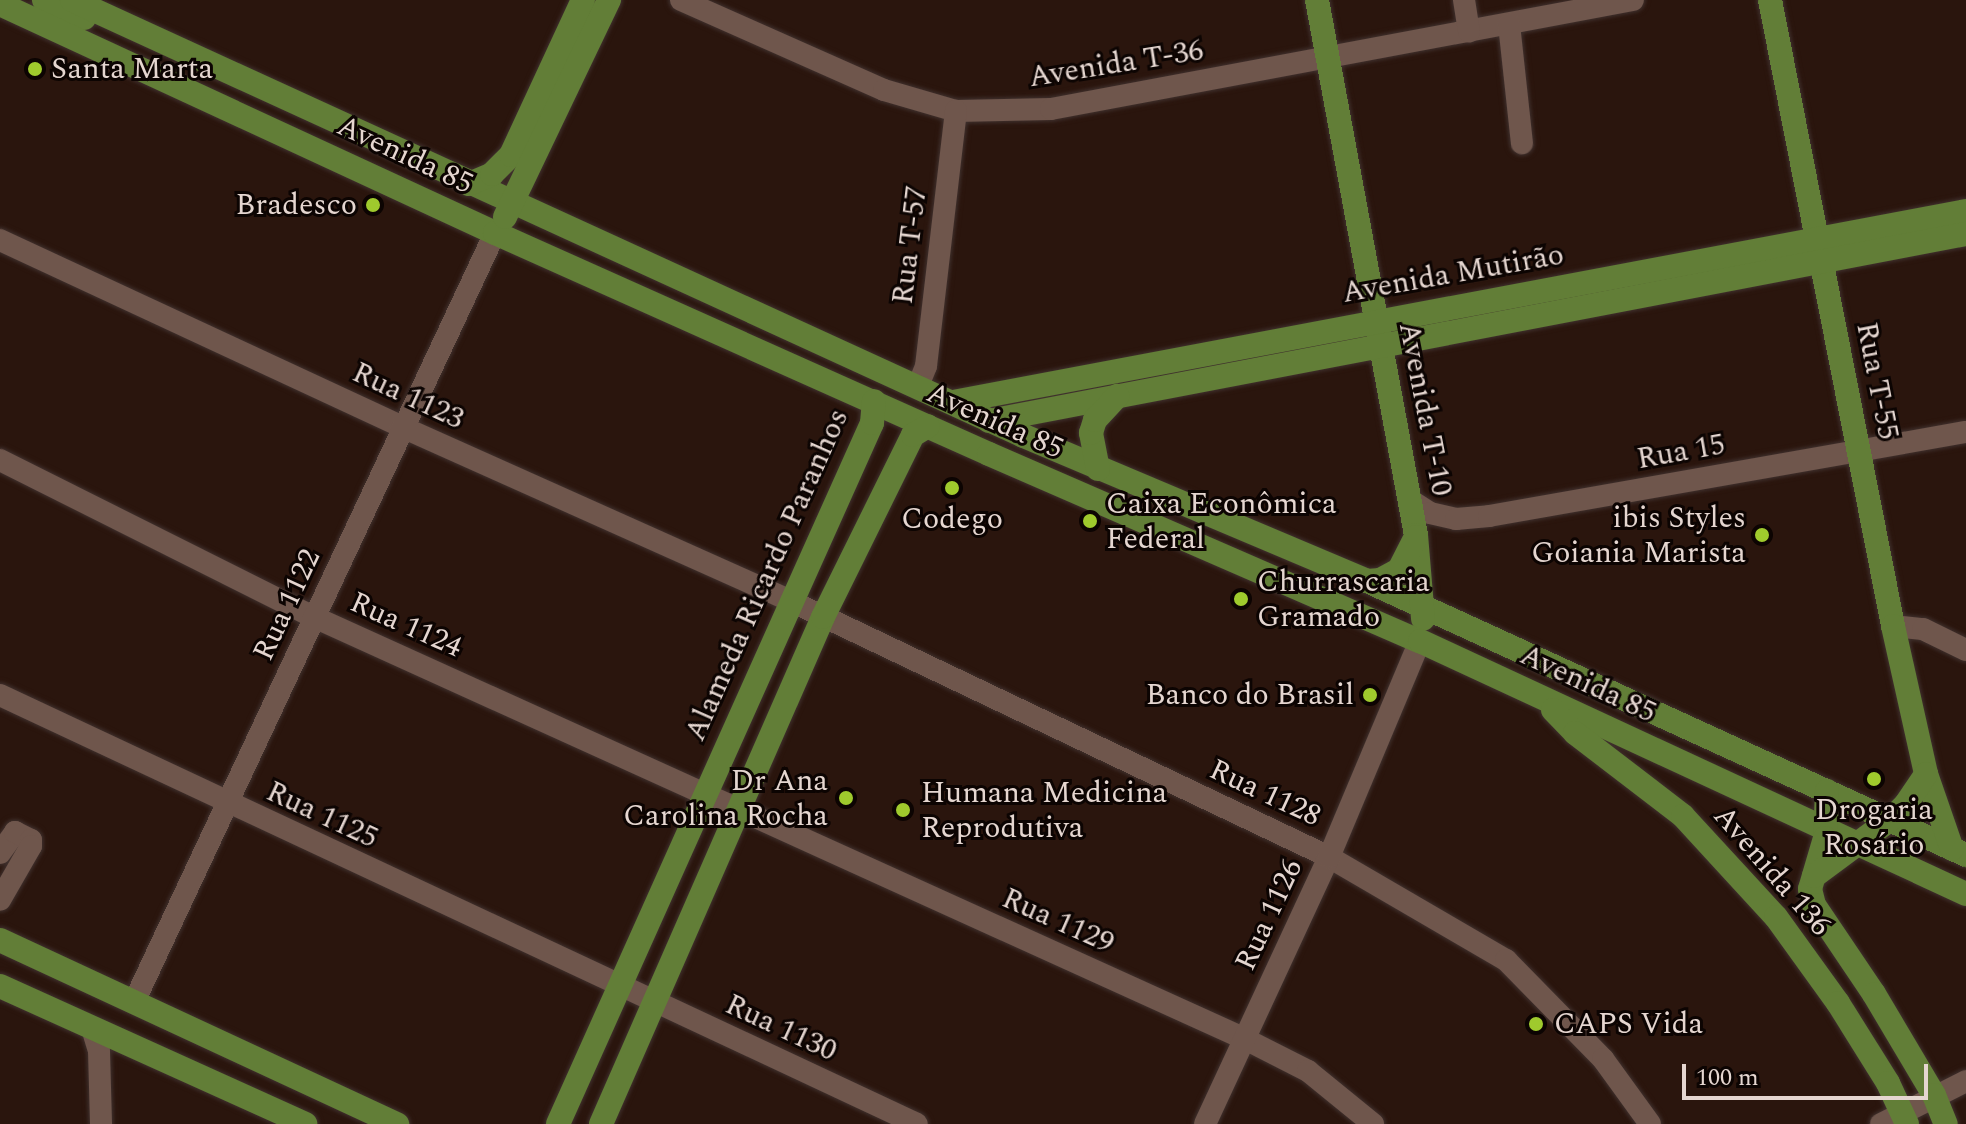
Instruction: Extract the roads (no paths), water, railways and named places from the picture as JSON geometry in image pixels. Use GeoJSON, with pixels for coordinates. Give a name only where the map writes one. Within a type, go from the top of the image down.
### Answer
{"type":"FeatureCollection","features":[{"type":"Feature","properties":{"kind":"main road"},"geometry":{"type":"LineString","coordinates":[[44,0],[259,98],[289,99]]}},
{"type":"Feature","properties":{"kind":"main road","name":"Avenida 85"},"geometry":{"type":"LineString","coordinates":[[72,0],[1098,469],[1367,581],[1959,852]]}},
{"type":"Feature","properties":{"kind":"main road"},"geometry":{"type":"LineString","coordinates":[[495,233],[469,184],[492,174],[511,155],[583,0]]}},
{"type":"Feature","properties":{"kind":"main road"},"geometry":{"type":"LineString","coordinates":[[495,233],[513,203],[609,0]]}},
{"type":"Feature","properties":{"kind":"main road","name":"Avenida T-10"},"geometry":{"type":"LineString","coordinates":[[1317,0],[1334,58],[1376,320],[1416,535],[1425,607],[1420,641]]}},
{"type":"Feature","properties":{"kind":"main road","name":"Rua T-55"},"geometry":{"type":"LineString","coordinates":[[1770,0],[1893,626],[1926,774],[1959,852]]}},
{"type":"Feature","properties":{"kind":"main road","name":"Avenida 85"},"geometry":{"type":"LineString","coordinates":[[2,11],[928,426],[1420,641],[1966,894]]}},
{"type":"Feature","properties":{"kind":"main road","name":"Avenida Mutirão"},"geometry":{"type":"LineString","coordinates":[[991,420],[1381,345],[1820,251],[1966,211]]}},
{"type":"Feature","properties":{"kind":"main road","name":"Avenida Mutirão"},"geometry":{"type":"LineString","coordinates":[[953,402],[1376,320],[1820,251],[1966,234]]}},
{"type":"Feature","properties":{"kind":"main road"},"geometry":{"type":"LineString","coordinates":[[564,263],[591,254],[968,423],[991,420]]}},
{"type":"Feature","properties":{"kind":"main road"},"geometry":{"type":"LineString","coordinates":[[1098,469],[1091,433],[1095,420],[1117,396]]}},
{"type":"Feature","properties":{"kind":"main road","name":"Alameda Ricardo Paranhos"},"geometry":{"type":"LineString","coordinates":[[558,1124],[872,423],[874,401]]}},
{"type":"Feature","properties":{"kind":"main road"},"geometry":{"type":"LineString","coordinates":[[601,1124],[823,617],[913,435],[928,426]]}},
{"type":"Feature","properties":{"kind":"main road"},"geometry":{"type":"LineString","coordinates":[[1367,581],[1380,580],[1399,570],[1406,562],[1416,535]]}},
{"type":"Feature","properties":{"kind":"main road","name":"Avenida 136"},"geometry":{"type":"LineString","coordinates":[[1543,699],[1575,733],[1683,816],[1776,917],[1838,1003],[1897,1121]]}},
{"type":"Feature","properties":{"kind":"main road"},"geometry":{"type":"LineString","coordinates":[[1891,819],[1906,804],[1926,774]]}},
{"type":"Feature","properties":{"kind":"main road","name":"Avenida 136"},"geometry":{"type":"LineString","coordinates":[[1827,791],[1823,848],[1810,889],[1817,914],[1874,994],[1934,1095],[1946,1124]]}},
{"type":"Feature","properties":{"kind":"main road","name":"Avenida 136"},"geometry":{"type":"LineString","coordinates":[[1811,878],[1891,819]]}},
{"type":"Feature","properties":{"kind":"main road"},"geometry":{"type":"LineString","coordinates":[[0,940],[397,1124]]}},
{"type":"Feature","properties":{"kind":"main road"},"geometry":{"type":"LineString","coordinates":[[0,986],[305,1124]]}},
{"type":"Feature","properties":{"kind":"main road"},"geometry":{"type":"LineString","coordinates":[[92,1028],[134,1002]]}},
{"type":"Feature","properties":{"kind":"street","name":"Avenida T-36"},"geometry":{"type":"LineString","coordinates":[[681,0],[884,90],[956,111],[1051,109],[1633,0]]}},
{"type":"Feature","properties":{"kind":"street"},"geometry":{"type":"LineString","coordinates":[[1464,0],[1469,32]]}},
{"type":"Feature","properties":{"kind":"street"},"geometry":{"type":"LineString","coordinates":[[1509,24],[1522,143]]}},
{"type":"Feature","properties":{"kind":"street","name":"Rua T-57"},"geometry":{"type":"LineString","coordinates":[[918,386],[926,366],[956,111]]}},
{"type":"Feature","properties":{"kind":"street","name":"Rua 1122"},"geometry":{"type":"LineString","coordinates":[[134,1002],[495,233]]}},
{"type":"Feature","properties":{"kind":"street","name":"Rua 1123"},"geometry":{"type":"LineString","coordinates":[[0,240],[402,427],[793,602]]}},
{"type":"Feature","properties":{"kind":"street","name":"Rua 15"},"geometry":{"type":"LineString","coordinates":[[1410,500],[1430,513],[1456,519],[1489,516],[1966,432]]}},
{"type":"Feature","properties":{"kind":"street","name":"Rua 1124"},"geometry":{"type":"LineString","coordinates":[[0,460],[314,617],[705,793]]}},
{"type":"Feature","properties":{"kind":"street","name":"Rua 1128"},"geometry":{"type":"LineString","coordinates":[[793,602],[1329,857],[1506,960],[1603,1059],[1650,1124]]}},
{"type":"Feature","properties":{"kind":"street"},"geometry":{"type":"LineString","coordinates":[[1893,626],[1923,629],[1966,650]]}},
{"type":"Feature","properties":{"kind":"street","name":"Rua 1126"},"geometry":{"type":"LineString","coordinates":[[1205,1124],[1329,857],[1420,641]]}},
{"type":"Feature","properties":{"kind":"street","name":"Rua 1125"},"geometry":{"type":"LineString","coordinates":[[0,695],[620,987]]}},
{"type":"Feature","properties":{"kind":"street","name":"Rua 1129"},"geometry":{"type":"LineString","coordinates":[[705,793],[1245,1039],[1308,1071],[1373,1124]]}},
{"type":"Feature","properties":{"kind":"street"},"geometry":{"type":"LineString","coordinates":[[0,853],[15,832],[31,840],[31,846],[2,893]]}},
{"type":"Feature","properties":{"kind":"street","name":"Rua 1130"},"geometry":{"type":"LineString","coordinates":[[620,987],[917,1124]]}},
{"type":"Feature","properties":{"kind":"street"},"geometry":{"type":"LineString","coordinates":[[92,1028],[99,1051],[101,1124]]}},
{"type":"Feature","properties":{"kind":"street"},"geometry":{"type":"LineString","coordinates":[[1897,1121],[1934,1095],[1966,1081]]}},
{"type":"Feature","properties":{"kind":"place","name":"Santa Marta"},"geometry":{"type":"Point","coordinates":[35,69]}},
{"type":"Feature","properties":{"kind":"place","name":"Bradesco"},"geometry":{"type":"Point","coordinates":[373,205]}},
{"type":"Feature","properties":{"kind":"place","name":"Codego"},"geometry":{"type":"Point","coordinates":[952,488]}},
{"type":"Feature","properties":{"kind":"place","name":"Caixa Econômica Federal"},"geometry":{"type":"Point","coordinates":[1090,521]}},
{"type":"Feature","properties":{"kind":"place","name":"ibis Styles Goiania Marista"},"geometry":{"type":"Point","coordinates":[1762,535]}},
{"type":"Feature","properties":{"kind":"place","name":"Churrascaria Gramado"},"geometry":{"type":"Point","coordinates":[1241,599]}},
{"type":"Feature","properties":{"kind":"place","name":"Banco do Brasil"},"geometry":{"type":"Point","coordinates":[1370,695]}},
{"type":"Feature","properties":{"kind":"place","name":"Drogaria Rosário"},"geometry":{"type":"Point","coordinates":[1874,779]}},
{"type":"Feature","properties":{"kind":"place","name":"Dr Ana Carolina Rocha"},"geometry":{"type":"Point","coordinates":[846,798]}},
{"type":"Feature","properties":{"kind":"place","name":"Humana Medicina Reprodutiva"},"geometry":{"type":"Point","coordinates":[903,810]}},
{"type":"Feature","properties":{"kind":"place","name":"CAPS Vida"},"geometry":{"type":"Point","coordinates":[1536,1024]}}]}
